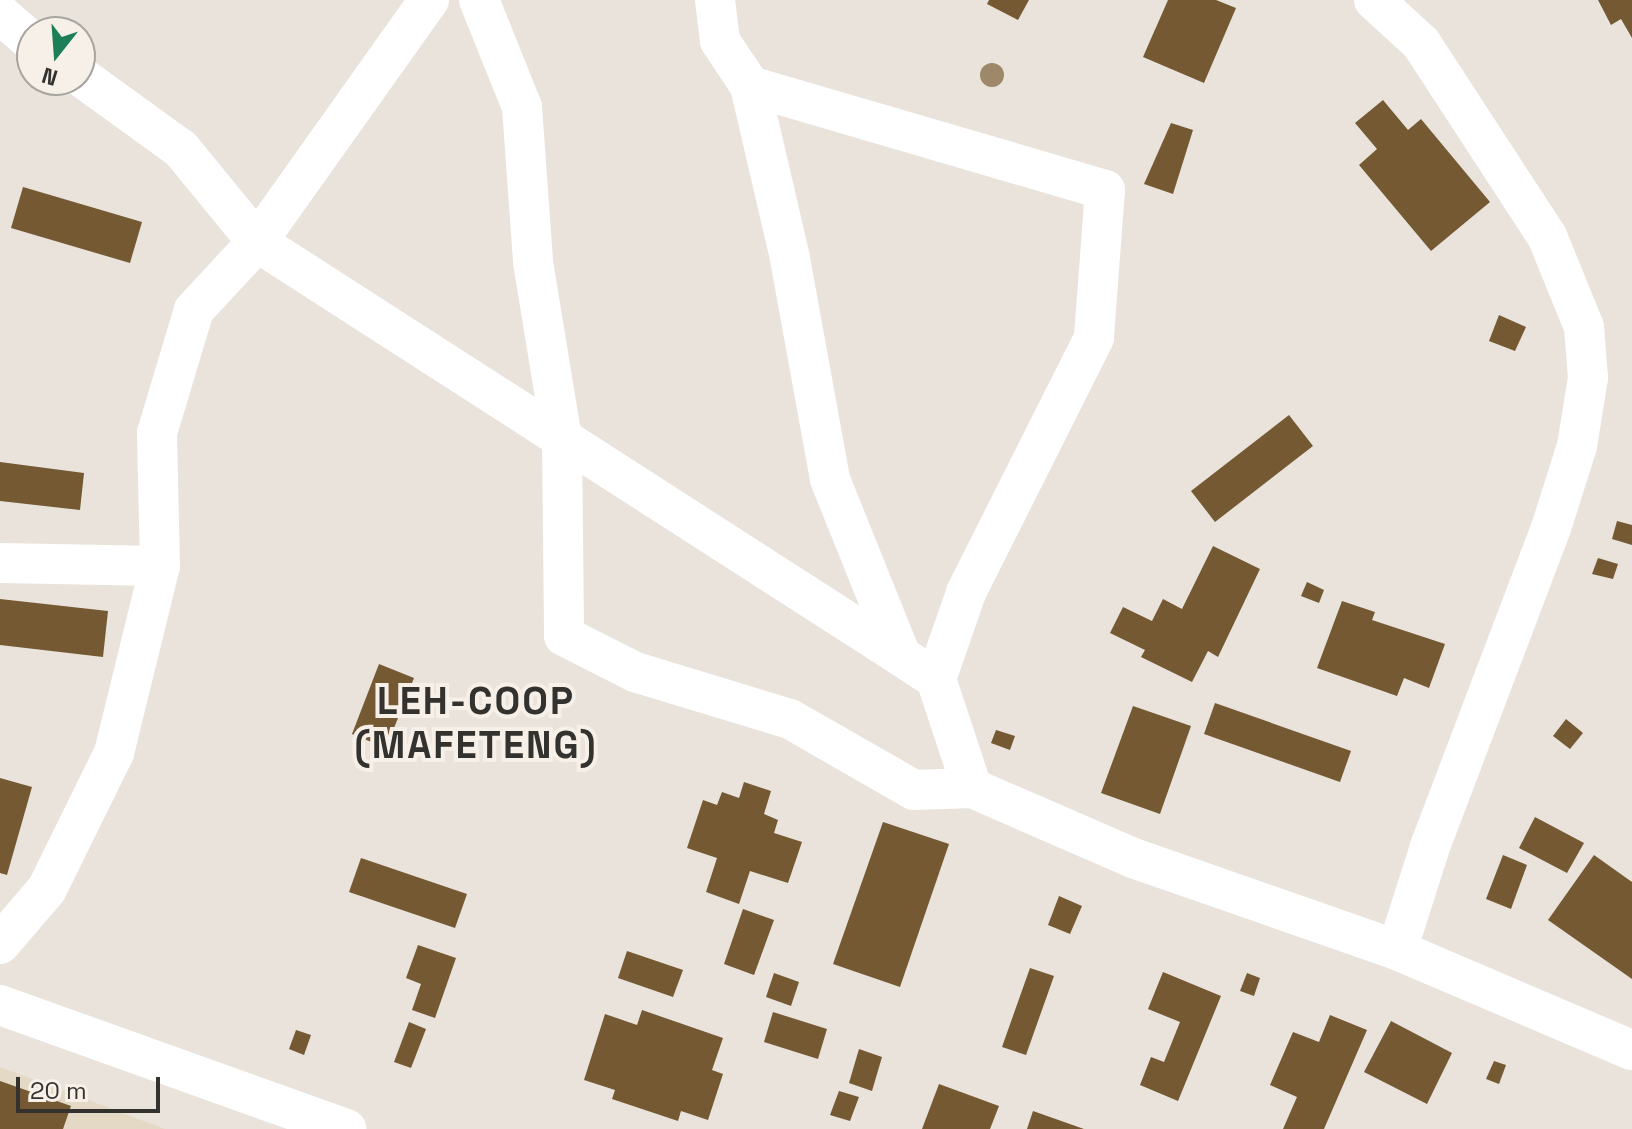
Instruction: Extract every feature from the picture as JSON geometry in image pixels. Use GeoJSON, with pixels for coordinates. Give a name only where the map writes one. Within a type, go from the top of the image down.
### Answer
{"type":"FeatureCollection","features":[{"type":"Feature","properties":{"kind":"street"},"geometry":{"type":"LineString","coordinates":[[0,944],[47,889],[114,753],[160,566],[157,433],[194,310],[257,242],[429,0]]}},
{"type":"Feature","properties":{"kind":"street"},"geometry":{"type":"LineString","coordinates":[[479,0],[522,107],[533,262],[562,439],[564,636],[635,672],[790,719],[914,790],[972,788],[1133,858],[1397,950],[1632,1050]]}},
{"type":"Feature","properties":{"kind":"street"},"geometry":{"type":"LineString","coordinates":[[715,0],[720,41],[750,86],[790,258],[830,479],[901,656]]}},
{"type":"Feature","properties":{"kind":"street"},"geometry":{"type":"LineString","coordinates":[[1380,3],[1421,43],[1547,236],[1584,327],[1588,378],[1577,446],[1551,528],[1429,850],[1397,950]]}},
{"type":"Feature","properties":{"kind":"street"},"geometry":{"type":"LineString","coordinates":[[0,14],[16,28]]}},
{"type":"Feature","properties":{"kind":"street"},"geometry":{"type":"LineString","coordinates":[[750,86],[1105,190],[1094,338],[966,593],[936,679],[972,788]]}},
{"type":"Feature","properties":{"kind":"street"},"geometry":{"type":"LineString","coordinates":[[96,88],[181,149],[257,242],[936,679]]}},
{"type":"Feature","properties":{"kind":"street"},"geometry":{"type":"LineString","coordinates":[[0,563],[160,566]]}},
{"type":"Feature","properties":{"kind":"street"},"geometry":{"type":"LineString","coordinates":[[0,1005],[347,1129]]}},
{"type":"Feature","properties":{"kind":"shaded area"},"geometry":{"type":"Polygon","coordinates":[[[0,1067],[165,1129],[0,1129],[0,1067]]]}},
{"type":"Feature","properties":{"kind":"building"},"geometry":{"type":"Polygon","coordinates":[[[989,0],[1029,0],[1018,20],[987,4],[989,0]]]}},
{"type":"Feature","properties":{"kind":"building"},"geometry":{"type":"Polygon","coordinates":[[[1168,0],[1216,0],[1236,8],[1204,83],[1143,57],[1168,0]]]}},
{"type":"Feature","properties":{"kind":"building"},"geometry":{"type":"Polygon","coordinates":[[[1598,0],[1632,0],[1632,38],[1621,19],[1611,25],[1598,0]]]}},
{"type":"Feature","properties":{"kind":"building"},"geometry":{"type":"Polygon","coordinates":[[[1383,100],[1408,130],[1421,119],[1490,202],[1431,251],[1359,165],[1377,149],[1355,123],[1383,100]]]}},
{"type":"Feature","properties":{"kind":"building"},"geometry":{"type":"Polygon","coordinates":[[[1171,123],[1193,130],[1173,194],[1144,184],[1171,123]]]}},
{"type":"Feature","properties":{"kind":"building"},"geometry":{"type":"Polygon","coordinates":[[[23,187],[142,222],[130,263],[11,228],[23,187]]]}},
{"type":"Feature","properties":{"kind":"building"},"geometry":{"type":"Polygon","coordinates":[[[1499,315],[1526,327],[1515,351],[1489,341],[1499,315]]]}},
{"type":"Feature","properties":{"kind":"building"},"geometry":{"type":"Polygon","coordinates":[[[1289,415],[1313,446],[1215,522],[1191,491],[1289,415]]]}},
{"type":"Feature","properties":{"kind":"building"},"geometry":{"type":"Polygon","coordinates":[[[0,462],[84,473],[80,510],[0,501],[0,462]]]}},
{"type":"Feature","properties":{"kind":"building"},"geometry":{"type":"Polygon","coordinates":[[[1617,521],[1632,525],[1632,545],[1612,539],[1617,521]]]}},
{"type":"Feature","properties":{"kind":"building"},"geometry":{"type":"Polygon","coordinates":[[[1213,546],[1260,569],[1218,657],[1208,651],[1192,682],[1141,657],[1145,650],[1110,633],[1123,607],[1152,621],[1163,599],[1182,609],[1213,546]]]}},
{"type":"Feature","properties":{"kind":"building"},"geometry":{"type":"Polygon","coordinates":[[[1598,558],[1618,564],[1613,579],[1592,574],[1598,558]]]}},
{"type":"Feature","properties":{"kind":"building"},"geometry":{"type":"Polygon","coordinates":[[[1307,582],[1324,590],[1319,603],[1301,596],[1307,582]]]}},
{"type":"Feature","properties":{"kind":"building"},"geometry":{"type":"Polygon","coordinates":[[[0,599],[108,611],[103,657],[0,645],[0,599]]]}},
{"type":"Feature","properties":{"kind":"building"},"geometry":{"type":"Polygon","coordinates":[[[1342,601],[1375,612],[1372,620],[1445,644],[1429,688],[1404,678],[1397,696],[1317,668],[1342,601]]]}},
{"type":"Feature","properties":{"kind":"building"},"geometry":{"type":"Polygon","coordinates":[[[379,664],[414,678],[386,748],[352,734],[379,664]]]}},
{"type":"Feature","properties":{"kind":"building"},"geometry":{"type":"Polygon","coordinates":[[[1215,703],[1351,751],[1340,782],[1204,734],[1215,703]]]}},
{"type":"Feature","properties":{"kind":"building"},"geometry":{"type":"Polygon","coordinates":[[[1133,706],[1191,726],[1160,814],[1101,793],[1133,706]]]}},
{"type":"Feature","properties":{"kind":"building"},"geometry":{"type":"Polygon","coordinates":[[[1566,719],[1583,733],[1570,749],[1553,736],[1566,719]]]}},
{"type":"Feature","properties":{"kind":"building"},"geometry":{"type":"Polygon","coordinates":[[[996,730],[1015,736],[1010,750],[991,743],[996,730]]]}},
{"type":"Feature","properties":{"kind":"building"},"geometry":{"type":"Polygon","coordinates":[[[0,778],[32,787],[7,875],[0,873],[0,778]]]}},
{"type":"Feature","properties":{"kind":"building"},"geometry":{"type":"Polygon","coordinates":[[[744,782],[771,791],[764,814],[778,820],[774,833],[802,842],[788,883],[750,871],[739,904],[706,892],[717,858],[687,848],[703,800],[717,805],[722,792],[739,798],[744,782]]]}},
{"type":"Feature","properties":{"kind":"building"},"geometry":{"type":"Polygon","coordinates":[[[1535,817],[1584,843],[1567,873],[1519,848],[1535,817]]]}},
{"type":"Feature","properties":{"kind":"building"},"geometry":{"type":"Polygon","coordinates":[[[883,822],[949,844],[900,987],[833,964],[883,822]]]}},
{"type":"Feature","properties":{"kind":"building"},"geometry":{"type":"Polygon","coordinates":[[[1503,855],[1527,865],[1511,909],[1486,899],[1503,855]]]}},
{"type":"Feature","properties":{"kind":"building"},"geometry":{"type":"Polygon","coordinates":[[[1594,855],[1632,882],[1632,979],[1548,920],[1594,855]]]}},
{"type":"Feature","properties":{"kind":"building"},"geometry":{"type":"Polygon","coordinates":[[[361,858],[467,894],[455,928],[349,892],[361,858]]]}},
{"type":"Feature","properties":{"kind":"building"},"geometry":{"type":"Polygon","coordinates":[[[1059,896],[1082,906],[1070,934],[1048,925],[1059,896]]]}},
{"type":"Feature","properties":{"kind":"building"},"geometry":{"type":"Polygon","coordinates":[[[743,909],[774,920],[754,975],[724,964],[743,909]]]}},
{"type":"Feature","properties":{"kind":"building"},"geometry":{"type":"Polygon","coordinates":[[[418,945],[456,958],[435,1018],[412,1010],[421,984],[406,978],[418,945]]]}},
{"type":"Feature","properties":{"kind":"building"},"geometry":{"type":"Polygon","coordinates":[[[627,951],[683,970],[673,997],[618,978],[627,951]]]}},
{"type":"Feature","properties":{"kind":"building"},"geometry":{"type":"Polygon","coordinates":[[[1030,968],[1054,976],[1026,1055],[1002,1047],[1030,968]]]}},
{"type":"Feature","properties":{"kind":"building"},"geometry":{"type":"Polygon","coordinates":[[[1163,972],[1221,996],[1178,1101],[1140,1085],[1151,1057],[1164,1062],[1180,1022],[1148,1009],[1163,972]]]}},
{"type":"Feature","properties":{"kind":"building"},"geometry":{"type":"Polygon","coordinates":[[[774,973],[799,982],[791,1006],[766,997],[774,973]]]}},
{"type":"Feature","properties":{"kind":"building"},"geometry":{"type":"Polygon","coordinates":[[[1247,973],[1260,978],[1254,996],[1240,991],[1247,973]]]}},
{"type":"Feature","properties":{"kind":"building"},"geometry":{"type":"Polygon","coordinates":[[[642,1010],[723,1038],[712,1070],[723,1074],[708,1120],[681,1111],[678,1121],[612,1099],[615,1090],[584,1080],[605,1014],[637,1025],[642,1010]]]}},
{"type":"Feature","properties":{"kind":"building"},"geometry":{"type":"Polygon","coordinates":[[[773,1012],[827,1029],[818,1059],[764,1042],[773,1012]]]}},
{"type":"Feature","properties":{"kind":"building"},"geometry":{"type":"Polygon","coordinates":[[[1330,1015],[1367,1030],[1324,1129],[1283,1129],[1297,1097],[1270,1085],[1293,1032],[1319,1042],[1330,1015]]]}},
{"type":"Feature","properties":{"kind":"building"},"geometry":{"type":"Polygon","coordinates":[[[1391,1021],[1452,1053],[1427,1104],[1364,1072],[1391,1021]]]}},
{"type":"Feature","properties":{"kind":"building"},"geometry":{"type":"Polygon","coordinates":[[[409,1022],[426,1029],[411,1068],[394,1062],[409,1022]]]}},
{"type":"Feature","properties":{"kind":"building"},"geometry":{"type":"Polygon","coordinates":[[[296,1030],[311,1035],[304,1055],[289,1049],[296,1030]]]}},
{"type":"Feature","properties":{"kind":"building"},"geometry":{"type":"Polygon","coordinates":[[[859,1049],[882,1057],[872,1091],[849,1083],[859,1049]]]}},
{"type":"Feature","properties":{"kind":"building"},"geometry":{"type":"Polygon","coordinates":[[[1494,1061],[1506,1065],[1499,1084],[1486,1079],[1494,1061]]]}},
{"type":"Feature","properties":{"kind":"building"},"geometry":{"type":"Polygon","coordinates":[[[0,1081],[71,1106],[63,1129],[0,1129],[0,1081]]]}},
{"type":"Feature","properties":{"kind":"building"},"geometry":{"type":"Polygon","coordinates":[[[939,1084],[999,1106],[990,1129],[922,1129],[939,1084]]]}},
{"type":"Feature","properties":{"kind":"building"},"geometry":{"type":"Polygon","coordinates":[[[839,1091],[859,1097],[850,1121],[830,1115],[839,1091]]]}},
{"type":"Feature","properties":{"kind":"building"},"geometry":{"type":"Polygon","coordinates":[[[1033,1111],[1084,1129],[1027,1129],[1033,1111]]]}},
{"type":"Feature","properties":{"kind":"district","name":"LEH-COOP (MAFETENG)"},"geometry":{"type":"Point","coordinates":[476,724]}}]}
